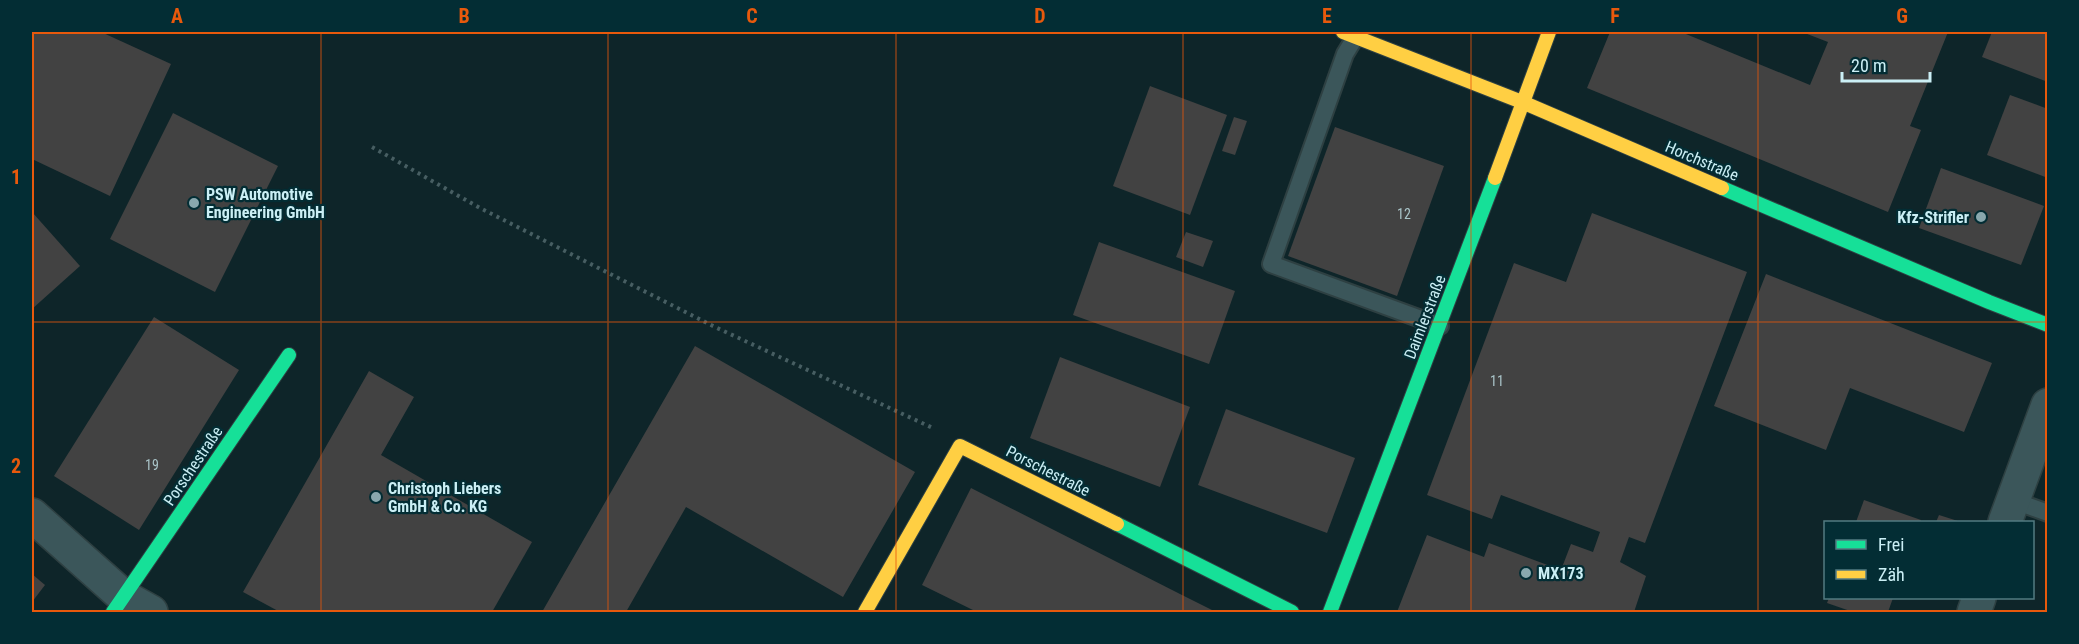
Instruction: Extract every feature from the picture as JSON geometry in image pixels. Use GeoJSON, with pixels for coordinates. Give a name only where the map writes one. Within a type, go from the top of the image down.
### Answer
{"type":"FeatureCollection","features":[{"type":"Feature","properties":{"kind":"street","name":"Daimlerstraße"},"geometry":{"type":"LineString","coordinates":[[1330,612],[1440,326],[1549,32]]}},
{"type":"Feature","properties":{"kind":"street","name":"Horchstraße"},"geometry":{"type":"LineString","coordinates":[[1349,34],[1522,102],[1978,298],[2048,325]]}},
{"type":"Feature","properties":{"kind":"street","name":"Porschestraße"},"geometry":{"type":"LineString","coordinates":[[129,607],[289,355]]}},
{"type":"Feature","properties":{"kind":"street"},"geometry":{"type":"LineString","coordinates":[[2008,511],[2048,405]]}},
{"type":"Feature","properties":{"kind":"street"},"geometry":{"type":"LineString","coordinates":[[865,612],[960,446]]}},
{"type":"Feature","properties":{"kind":"street","name":"Porschestraße"},"geometry":{"type":"LineString","coordinates":[[960,446],[1292,612]]}},
{"type":"Feature","properties":{"kind":"street"},"geometry":{"type":"LineString","coordinates":[[32,515],[129,607]]}},
{"type":"Feature","properties":{"kind":"lane"},"geometry":{"type":"LineString","coordinates":[[1349,34],[1345,54],[1271,264],[1440,326]]}},
{"type":"Feature","properties":{"kind":"lane"},"geometry":{"type":"LineString","coordinates":[[2008,511],[2048,513]]}},
{"type":"Feature","properties":{"kind":"path"},"geometry":{"type":"LineString","coordinates":[[372,147],[480,208],[715,327],[936,429],[960,446]]}},
{"type":"Feature","properties":{"kind":"building"},"geometry":{"type":"Polygon","coordinates":[[[32,32],[55,34],[56,32],[101,32],[171,64],[110,196],[32,159],[32,32]]]}},
{"type":"Feature","properties":{"kind":"building"},"geometry":{"type":"Polygon","coordinates":[[[1610,32],[1681,32],[1810,85],[1828,42],[1802,32],[1948,32],[1910,126],[1921,130],[1888,212],[1587,88],[1610,32]]]}},
{"type":"Feature","properties":{"kind":"building"},"geometry":{"type":"Polygon","coordinates":[[[1992,32],[2048,32],[2048,82],[1982,57],[1992,32]]]}},
{"type":"Feature","properties":{"kind":"building"},"geometry":{"type":"Polygon","coordinates":[[[1150,86],[1227,115],[1190,215],[1113,186],[1150,86]]]}},
{"type":"Feature","properties":{"kind":"building"},"geometry":{"type":"Polygon","coordinates":[[[2010,95],[2048,109],[2048,178],[1987,155],[2010,95]]]}},
{"type":"Feature","properties":{"kind":"building","name":"PSW Automotive Engineering GmbH"},"geometry":{"type":"Polygon","coordinates":[[[173,113],[278,166],[215,292],[110,239],[173,113]]]}},
{"type":"Feature","properties":{"kind":"building"},"geometry":{"type":"Polygon","coordinates":[[[1234,117],[1247,121],[1235,155],[1222,151],[1234,117]]]}},
{"type":"Feature","properties":{"kind":"building"},"geometry":{"type":"Polygon","coordinates":[[[1335,127],[1444,166],[1397,296],[1288,256],[1335,127]]]}},
{"type":"Feature","properties":{"kind":"building","name":"Kfz-Strifler"},"geometry":{"type":"Polygon","coordinates":[[[1941,168],[2044,206],[2021,265],[1919,228],[1941,168]]]}},
{"type":"Feature","properties":{"kind":"building"},"geometry":{"type":"Polygon","coordinates":[[[32,212],[80,266],[32,309],[32,212]]]}},
{"type":"Feature","properties":{"kind":"building"},"geometry":{"type":"Polygon","coordinates":[[[1592,213],[1747,272],[1645,543],[1629,537],[1620,562],[1646,576],[1634,612],[1397,612],[1427,535],[1484,557],[1489,543],[1561,570],[1571,544],[1593,552],[1600,532],[1501,495],[1492,519],[1427,495],[1514,263],[1566,282],[1592,213]]]}},
{"type":"Feature","properties":{"kind":"building"},"geometry":{"type":"Polygon","coordinates":[[[1186,232],[1213,241],[1203,267],[1176,257],[1186,232]]]}},
{"type":"Feature","properties":{"kind":"building"},"geometry":{"type":"Polygon","coordinates":[[[1099,242],[1235,291],[1209,364],[1073,315],[1099,242]]]}},
{"type":"Feature","properties":{"kind":"building"},"geometry":{"type":"Polygon","coordinates":[[[1766,274],[1992,363],[1964,432],[1850,388],[1826,450],[1714,406],[1766,274]]]}},
{"type":"Feature","properties":{"kind":"building"},"geometry":{"type":"Polygon","coordinates":[[[154,317],[239,370],[139,530],[54,476],[154,317]]]}},
{"type":"Feature","properties":{"kind":"building"},"geometry":{"type":"Polygon","coordinates":[[[695,346],[915,472],[843,597],[686,507],[626,612],[542,612],[695,346]]]}},
{"type":"Feature","properties":{"kind":"building"},"geometry":{"type":"Polygon","coordinates":[[[1060,357],[1190,407],[1160,487],[1030,438],[1060,357]]]}},
{"type":"Feature","properties":{"kind":"building","name":"Christoph Liebers GmbH & Co. KG"},"geometry":{"type":"Polygon","coordinates":[[[369,371],[414,397],[381,455],[532,542],[492,612],[280,612],[243,592],[369,371]]]}},
{"type":"Feature","properties":{"kind":"building"},"geometry":{"type":"Polygon","coordinates":[[[1226,409],[1355,458],[1327,533],[1198,485],[1226,409]]]}},
{"type":"Feature","properties":{"kind":"building"},"geometry":{"type":"Polygon","coordinates":[[[971,488],[1216,612],[977,612],[922,585],[971,488]]]}},
{"type":"Feature","properties":{"kind":"building"},"geometry":{"type":"Polygon","coordinates":[[[1864,500],[1921,520],[1920,521],[1856,521],[1864,500]]]}},
{"type":"Feature","properties":{"kind":"building"},"geometry":{"type":"Polygon","coordinates":[[[1939,515],[1958,521],[1936,521],[1939,515]]]}},
{"type":"Feature","properties":{"kind":"building"},"geometry":{"type":"Polygon","coordinates":[[[32,574],[45,585],[32,602],[32,574]]]}},
{"type":"Feature","properties":{"kind":"building"},"geometry":{"type":"Polygon","coordinates":[[[1829,599],[1893,599],[1888,612],[1853,612],[1827,603],[1829,599]]]}},
{"type":"Feature","properties":{"kind":"traffic: fast"},"geometry":{"type":"LineString","coordinates":[[1330,612],[1495,178]]}},
{"type":"Feature","properties":{"kind":"traffic: fast"},"geometry":{"type":"LineString","coordinates":[[1722,188],[2048,325]]}},
{"type":"Feature","properties":{"kind":"traffic: fast"},"geometry":{"type":"LineString","coordinates":[[113,612],[289,355]]}},
{"type":"Feature","properties":{"kind":"traffic: fast"},"geometry":{"type":"LineString","coordinates":[[1117,524],[1292,612]]}},
{"type":"Feature","properties":{"kind":"traffic: slow"},"geometry":{"type":"LineString","coordinates":[[1343,32],[1522,102],[1722,188]]}},
{"type":"Feature","properties":{"kind":"traffic: slow"},"geometry":{"type":"LineString","coordinates":[[1495,178],[1549,32]]}},
{"type":"Feature","properties":{"kind":"traffic: slow"},"geometry":{"type":"LineString","coordinates":[[865,612],[960,446],[1117,524]]}},
{"type":"Feature","properties":{"kind":"place","name":"PSW Automotive Engineering GmbH"},"geometry":{"type":"Point","coordinates":[194,203]}},
{"type":"Feature","properties":{"kind":"place","name":"Kfz-Strifler"},"geometry":{"type":"Point","coordinates":[1981,217]}},
{"type":"Feature","properties":{"kind":"place","name":"Christoph Liebers GmbH & Co. KG"},"geometry":{"type":"Point","coordinates":[376,497]}},
{"type":"Feature","properties":{"kind":"place","name":"MX173"},"geometry":{"type":"Point","coordinates":[1526,573]}}]}
